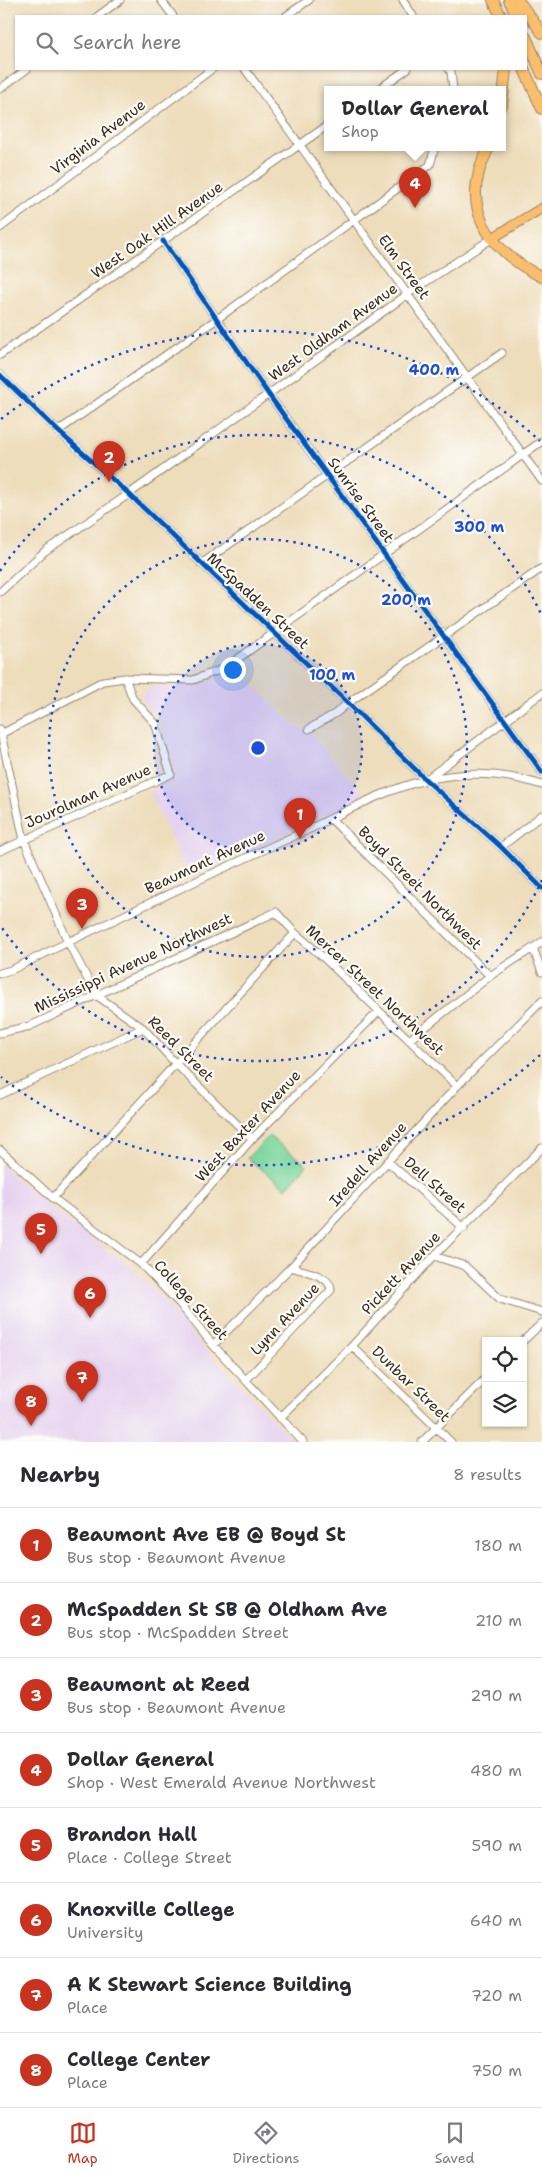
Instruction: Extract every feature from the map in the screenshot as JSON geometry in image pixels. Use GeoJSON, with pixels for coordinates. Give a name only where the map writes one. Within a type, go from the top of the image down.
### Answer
{"type":"FeatureCollection","features":[{"type":"Feature","properties":{"kind":"highway"},"geometry":{"type":"LineString","coordinates":[[493,0],[496,15]]}},
{"type":"Feature","properties":{"kind":"highway"},"geometry":{"type":"LineString","coordinates":[[493,0],[500,15]]}},
{"type":"Feature","properties":{"kind":"highway"},"geometry":{"type":"LineString","coordinates":[[509,0],[516,15]]}},
{"type":"Feature","properties":{"kind":"highway"},"geometry":{"type":"LineString","coordinates":[[518,0],[542,33]]}},
{"type":"Feature","properties":{"kind":"highway"},"geometry":{"type":"LineString","coordinates":[[527,39],[542,74]]}},
{"type":"Feature","properties":{"kind":"highway"},"geometry":{"type":"LineString","coordinates":[[504,86],[506,70]]}},
{"type":"Feature","properties":{"kind":"highway"},"geometry":{"type":"LineString","coordinates":[[524,70],[542,109]]}},
{"type":"Feature","properties":{"kind":"highway"},"geometry":{"type":"LineString","coordinates":[[487,151],[479,172],[476,192],[477,208],[483,226],[491,239],[512,260],[542,277]]}},
{"type":"Feature","properties":{"kind":"main road","name":"West Oldham Avenue"},"geometry":{"type":"LineString","coordinates":[[491,239],[542,208]]}},
{"type":"Feature","properties":{"kind":"street"},"geometry":{"type":"LineString","coordinates":[[99,15],[120,0]]}},
{"type":"Feature","properties":{"kind":"street"},"geometry":{"type":"LineString","coordinates":[[161,0],[172,15]]}},
{"type":"Feature","properties":{"kind":"street"},"geometry":{"type":"LineString","coordinates":[[287,15],[309,0]]}},
{"type":"Feature","properties":{"kind":"street"},"geometry":{"type":"LineString","coordinates":[[403,0],[413,15]]}},
{"type":"Feature","properties":{"kind":"street"},"geometry":{"type":"LineString","coordinates":[[0,88],[26,70]]}},
{"type":"Feature","properties":{"kind":"street","name":"Virginia Avenue"},"geometry":{"type":"LineString","coordinates":[[0,228],[211,70]]}},
{"type":"Feature","properties":{"kind":"street","name":"Elm Street"},"geometry":{"type":"LineString","coordinates":[[246,70],[542,481]]}},
{"type":"Feature","properties":{"kind":"street"},"geometry":{"type":"LineString","coordinates":[[386,86],[406,70]]}},
{"type":"Feature","properties":{"kind":"street"},"geometry":{"type":"LineString","coordinates":[[450,70],[453,86]]}},
{"type":"Feature","properties":{"kind":"street","name":"West Oak Hill Avenue"},"geometry":{"type":"LineString","coordinates":[[0,355],[324,129]]}},
{"type":"Feature","properties":{"kind":"street"},"geometry":{"type":"LineString","coordinates":[[58,431],[430,165],[433,151]]}},
{"type":"Feature","properties":{"kind":"street","name":"West Oldham Avenue"},"geometry":{"type":"LineString","coordinates":[[0,592],[45,551],[269,395],[408,294],[491,239]]}},
{"type":"Feature","properties":{"kind":"street","name":"Sunrise Street"},"geometry":{"type":"LineString","coordinates":[[163,241],[269,395],[542,772]]}},
{"type":"Feature","properties":{"kind":"street"},"geometry":{"type":"LineString","coordinates":[[201,564],[502,353]]}},
{"type":"Feature","properties":{"kind":"street","name":"McSpadden Street"},"geometry":{"type":"LineString","coordinates":[[0,375],[58,431],[129,494],[426,780],[501,847],[542,888]]}},
{"type":"Feature","properties":{"kind":"street"},"geometry":{"type":"LineString","coordinates":[[0,731],[103,681],[125,678],[193,680],[226,668],[274,632],[386,555],[542,441]]}},
{"type":"Feature","properties":{"kind":"street"},"geometry":{"type":"LineString","coordinates":[[309,729],[336,713],[542,568]]}},
{"type":"Feature","properties":{"kind":"street","name":"Jourolman Avenue"},"geometry":{"type":"LineString","coordinates":[[0,851],[171,774],[154,723],[133,699],[125,678]]}},
{"type":"Feature","properties":{"kind":"street"},"geometry":{"type":"LineString","coordinates":[[426,780],[542,693]]}},
{"type":"Feature","properties":{"kind":"street","name":"Reed Street"},"geometry":{"type":"LineString","coordinates":[[0,731],[24,840],[68,942],[96,995],[143,1028],[175,1063],[252,1139]]}},
{"type":"Feature","properties":{"kind":"street","name":"Beaumont Avenue"},"geometry":{"type":"LineString","coordinates":[[0,973],[11,970],[372,799],[426,780],[477,774],[499,775],[523,779],[542,786]]}},
{"type":"Feature","properties":{"kind":"street"},"geometry":{"type":"LineString","coordinates":[[501,847],[542,814]]}},
{"type":"Feature","properties":{"kind":"street","name":"Boyd Street Northwest"},"geometry":{"type":"LineString","coordinates":[[331,819],[490,976]]}},
{"type":"Feature","properties":{"kind":"street","name":"Mercer Street Northwest"},"geometry":{"type":"LineString","coordinates":[[276,912],[295,933],[457,1086]]}},
{"type":"Feature","properties":{"kind":"street","name":"Mississippi Avenue Northwest"},"geometry":{"type":"LineString","coordinates":[[0,1033],[30,1026],[276,912]]}},
{"type":"Feature","properties":{"kind":"street"},"geometry":{"type":"LineString","coordinates":[[53,1198],[295,933]]}},
{"type":"Feature","properties":{"kind":"street"},"geometry":{"type":"LineString","coordinates":[[409,1040],[490,976],[542,942]]}},
{"type":"Feature","properties":{"kind":"street"},"geometry":{"type":"LineString","coordinates":[[533,948],[542,972]]}},
{"type":"Feature","properties":{"kind":"street","name":"Iredell Avenue"},"geometry":{"type":"LineString","coordinates":[[213,1345],[291,1267],[457,1086],[542,1001]]}},
{"type":"Feature","properties":{"kind":"street","name":"West Baxter Avenue"},"geometry":{"type":"LineString","coordinates":[[141,1264],[252,1139],[379,1011]]}},
{"type":"Feature","properties":{"kind":"street"},"geometry":{"type":"LineString","coordinates":[[0,1095],[143,1028]]}},
{"type":"Feature","properties":{"kind":"street","name":"Pickett Avenue"},"geometry":{"type":"LineString","coordinates":[[280,1418],[352,1346],[434,1256],[542,1148]]}},
{"type":"Feature","properties":{"kind":"street","name":"College Street"},"geometry":{"type":"LineString","coordinates":[[0,1150],[53,1198],[141,1264],[179,1303],[213,1345],[303,1442]]}},
{"type":"Feature","properties":{"kind":"street","name":"Dell Street"},"geometry":{"type":"LineString","coordinates":[[388,1162],[464,1228]]}},
{"type":"Feature","properties":{"kind":"street"},"geometry":{"type":"LineString","coordinates":[[434,1256],[465,1266],[500,1299],[542,1312]]}},
{"type":"Feature","properties":{"kind":"street","name":"Lynn Avenue"},"geometry":{"type":"LineString","coordinates":[[246,1380],[331,1290],[331,1286],[325,1279],[291,1267]]}},
{"type":"Feature","properties":{"kind":"street"},"geometry":{"type":"LineString","coordinates":[[527,1337],[542,1323]]}},
{"type":"Feature","properties":{"kind":"street","name":"Dunbar Street"},"geometry":{"type":"LineString","coordinates":[[352,1346],[451,1442]]}},
{"type":"Feature","properties":{"kind":"street"},"geometry":{"type":"LineString","coordinates":[[422,1442],[482,1382]]}},
{"type":"Feature","properties":{"kind":"shaded area"},"geometry":{"type":"Polygon","coordinates":[[[237,669],[297,728],[309,732],[365,796],[190,878],[149,792],[176,779],[159,716],[146,706],[142,698],[144,692],[153,687],[198,685],[237,669]]]}},
{"type":"Feature","properties":{"kind":"shaded area"},"geometry":{"type":"Polygon","coordinates":[[[0,1164],[56,1213],[128,1265],[153,1288],[205,1349],[295,1442],[0,1442],[0,1164]]]}},
{"type":"Feature","properties":{"kind":"green space"},"geometry":{"type":"Polygon","coordinates":[[[269,1136],[307,1165],[286,1188],[247,1158],[269,1136]]]}},
{"type":"Feature","properties":{"kind":"cycle path"},"geometry":{"type":"LineString","coordinates":[[163,241],[269,395],[542,772]]}},
{"type":"Feature","properties":{"kind":"cycle path"},"geometry":{"type":"LineString","coordinates":[[0,375],[58,431],[129,494],[426,780],[501,847],[542,888]]}},
{"type":"Feature","properties":{"kind":"place","name":"Dollar General"},"geometry":{"type":"Point","coordinates":[415,208]}},
{"type":"Feature","properties":{"kind":"place","name":"McSpadden St SB @ Oldham Ave"},"geometry":{"type":"Point","coordinates":[109,482]}},
{"type":"Feature","properties":{"kind":"place","name":"Beaumont Ave EB @ Boyd St"},"geometry":{"type":"Point","coordinates":[300,839]}},
{"type":"Feature","properties":{"kind":"place","name":"Beaumont at Reed"},"geometry":{"type":"Point","coordinates":[82,929]}},
{"type":"Feature","properties":{"kind":"place","name":"Brandon Hall"},"geometry":{"type":"Point","coordinates":[41,1254]}},
{"type":"Feature","properties":{"kind":"place","name":"Knoxville College"},"geometry":{"type":"Point","coordinates":[90,1318]}},
{"type":"Feature","properties":{"kind":"place","name":"A K Stewart Science Building"},"geometry":{"type":"Point","coordinates":[82,1402]}},
{"type":"Feature","properties":{"kind":"place","name":"College Center"},"geometry":{"type":"Point","coordinates":[31,1426]}}]}
